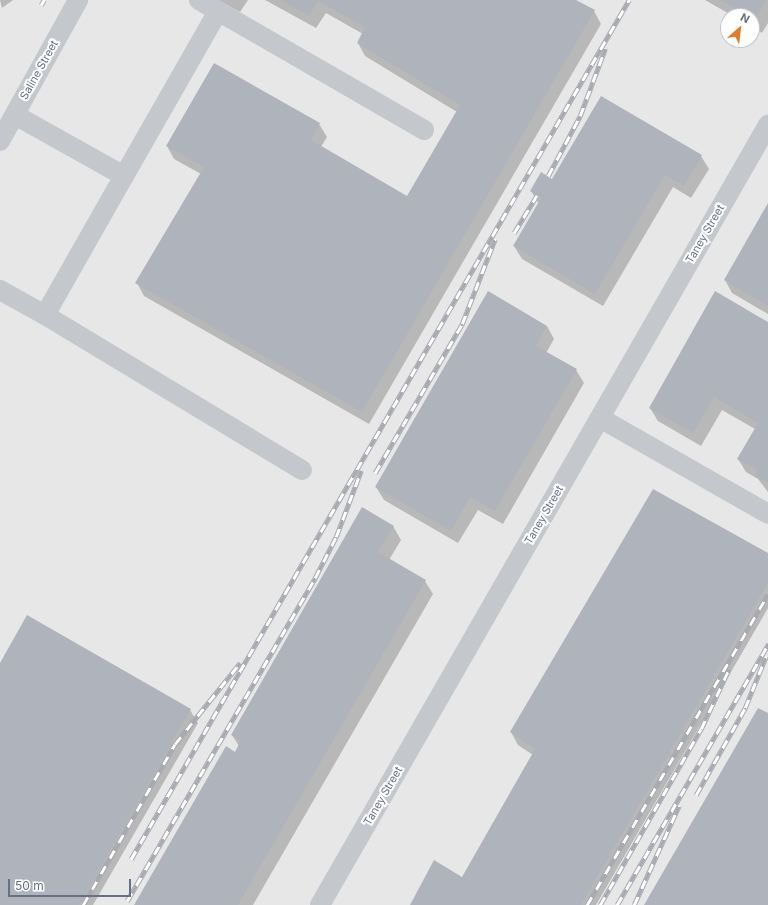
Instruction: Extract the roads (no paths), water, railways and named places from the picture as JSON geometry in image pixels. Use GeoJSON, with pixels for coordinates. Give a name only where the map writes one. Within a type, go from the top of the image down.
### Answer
{"type":"FeatureCollection","features":[{"type":"Feature","properties":{"kind":"street","name":"Saline Street"},"geometry":{"type":"LineString","coordinates":[[0,141],[78,0]]}},
{"type":"Feature","properties":{"kind":"street"},"geometry":{"type":"LineString","coordinates":[[199,0],[424,130]]}},
{"type":"Feature","properties":{"kind":"street"},"geometry":{"type":"LineString","coordinates":[[45,315],[218,11]]}},
{"type":"Feature","properties":{"kind":"street"},"geometry":{"type":"LineString","coordinates":[[15,115],[124,176]]}},
{"type":"Feature","properties":{"kind":"street","name":"Taney Street"},"geometry":{"type":"LineString","coordinates":[[320,905],[768,124]]}},
{"type":"Feature","properties":{"kind":"street"},"geometry":{"type":"LineString","coordinates":[[0,290],[45,315],[302,470]]}},
{"type":"Feature","properties":{"kind":"street"},"geometry":{"type":"LineString","coordinates":[[600,418],[768,514]]}},
{"type":"Feature","properties":{"kind":"railway"},"geometry":{"type":"LineString","coordinates":[[41,5],[44,0]]}},
{"type":"Feature","properties":{"kind":"railway"},"geometry":{"type":"LineString","coordinates":[[131,859],[629,0]]}},
{"type":"Feature","properties":{"kind":"railway"},"geometry":{"type":"LineString","coordinates":[[548,176],[580,116],[605,49]]}},
{"type":"Feature","properties":{"kind":"railway"},"geometry":{"type":"LineString","coordinates":[[514,233],[537,195]]}},
{"type":"Feature","properties":{"kind":"railway"},"geometry":{"type":"LineString","coordinates":[[375,473],[462,324],[495,239]]}},
{"type":"Feature","properties":{"kind":"railway"},"geometry":{"type":"LineString","coordinates":[[127,901],[315,578],[336,537],[361,471]]}},
{"type":"Feature","properties":{"kind":"railway"},"geometry":{"type":"LineString","coordinates":[[587,905],[768,594]]}},
{"type":"Feature","properties":{"kind":"railway"},"geometry":{"type":"LineString","coordinates":[[617,905],[768,644]]}},
{"type":"Feature","properties":{"kind":"railway"},"geometry":{"type":"LineString","coordinates":[[696,795],[745,708],[766,656]]}},
{"type":"Feature","properties":{"kind":"railway"},"geometry":{"type":"LineString","coordinates":[[83,905],[175,744],[240,663]]}},
{"type":"Feature","properties":{"kind":"railway"},"geometry":{"type":"LineString","coordinates":[[600,905],[701,729],[729,669]]}},
{"type":"Feature","properties":{"kind":"railway"},"geometry":{"type":"LineString","coordinates":[[634,905],[679,806]]}}]}
